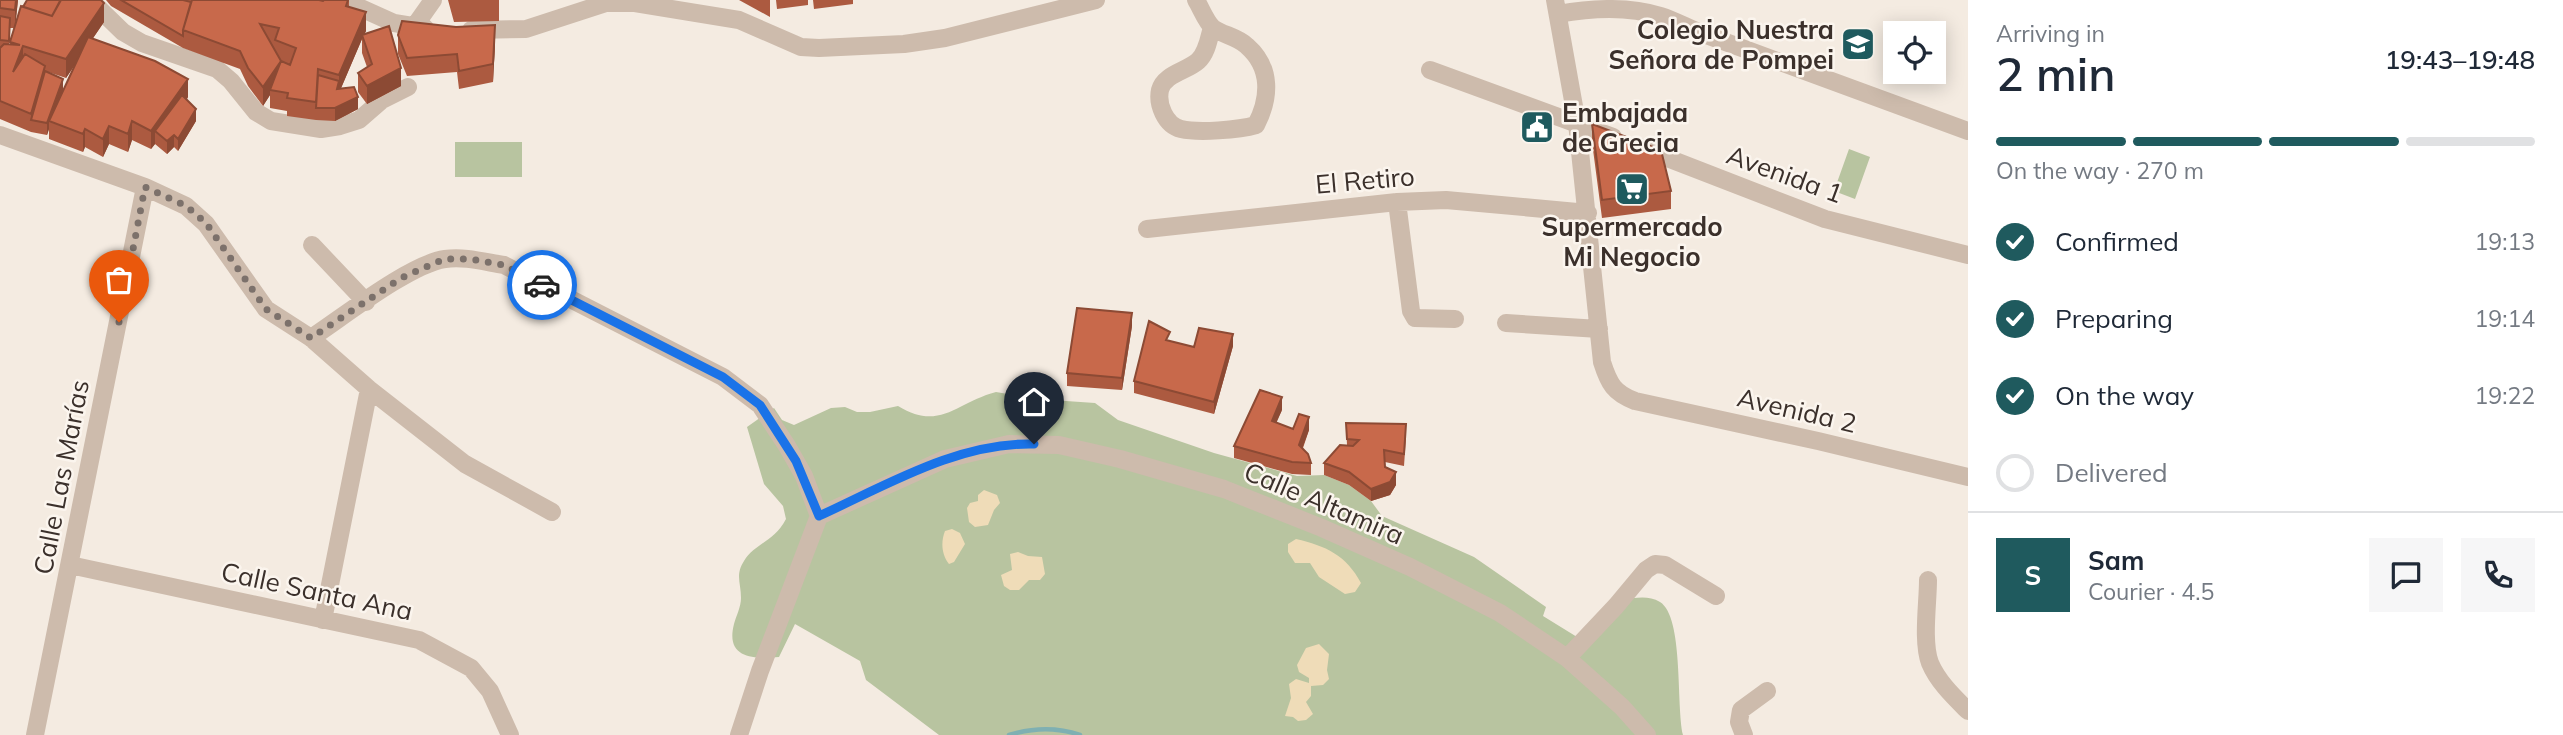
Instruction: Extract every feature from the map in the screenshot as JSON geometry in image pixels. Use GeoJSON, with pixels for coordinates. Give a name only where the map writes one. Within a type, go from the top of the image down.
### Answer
{"type":"FeatureCollection","features":[{"type":"Feature","properties":{"kind":"street"},"geometry":{"type":"LineString","coordinates":[[90,0],[123,32],[142,43],[217,69],[231,81],[256,112],[271,121],[321,129],[340,126],[359,120],[382,100],[408,87]]}},
{"type":"Feature","properties":{"kind":"street"},"geometry":{"type":"LineString","coordinates":[[343,0],[394,23],[450,29],[526,29],[606,3],[635,3],[739,20],[801,47],[819,48],[904,44],[945,38],[1096,0]]}},
{"type":"Feature","properties":{"kind":"street"},"geometry":{"type":"LineString","coordinates":[[414,27],[433,0]]}},
{"type":"Feature","properties":{"kind":"street"},"geometry":{"type":"LineString","coordinates":[[1196,0],[1212,27],[1246,45],[1258,60],[1267,84],[1264,109],[1256,125],[1242,129],[1180,129],[1169,123],[1160,108],[1160,88],[1169,78],[1199,61],[1207,48],[1212,27]]}},
{"type":"Feature","properties":{"kind":"street"},"geometry":{"type":"LineString","coordinates":[[1506,323],[1599,329],[1577,123],[1556,7],[1612,9],[1639,6],[1701,33],[1968,131]]}},
{"type":"Feature","properties":{"kind":"street","name":"Avenida 1"},"geometry":{"type":"LineString","coordinates":[[1430,70],[1577,123],[1825,219],[1968,255]]}},
{"type":"Feature","properties":{"kind":"street"},"geometry":{"type":"LineString","coordinates":[[0,135],[145,187],[186,206],[206,223],[266,309],[311,338],[369,389],[465,464],[552,512]]}},
{"type":"Feature","properties":{"kind":"street","name":"Calle Las Marías"},"geometry":{"type":"LineString","coordinates":[[35,735],[145,187]]}},
{"type":"Feature","properties":{"kind":"street","name":"El Retiro"},"geometry":{"type":"LineString","coordinates":[[1147,229],[1397,202],[1446,200],[1588,213]]}},
{"type":"Feature","properties":{"kind":"street"},"geometry":{"type":"LineString","coordinates":[[1397,202],[1411,310],[1415,318],[1423,320],[1455,319]]}},
{"type":"Feature","properties":{"kind":"street"},"geometry":{"type":"LineString","coordinates":[[312,245],[366,302]]}},
{"type":"Feature","properties":{"kind":"street"},"geometry":{"type":"LineString","coordinates":[[311,338],[401,278],[444,259],[471,259],[504,265],[723,377],[760,405],[804,476],[819,516],[760,671],[739,735]]}},
{"type":"Feature","properties":{"kind":"street","name":"Avenida 2"},"geometry":{"type":"LineString","coordinates":[[1599,329],[1602,362],[1608,382],[1615,391],[1635,401],[1968,477]]}},
{"type":"Feature","properties":{"kind":"street"},"geometry":{"type":"LineString","coordinates":[[323,620],[369,389]]}},
{"type":"Feature","properties":{"kind":"street","name":"Calle Altamira"},"geometry":{"type":"LineString","coordinates":[[819,516],[945,459],[1009,444],[1059,445],[1120,458],[1224,489],[1322,528],[1500,613],[1567,658],[1622,707],[1647,735]]}},
{"type":"Feature","properties":{"kind":"street"},"geometry":{"type":"LineString","coordinates":[[1567,658],[1646,570],[1656,564],[1665,565],[1716,596]]}},
{"type":"Feature","properties":{"kind":"street","name":"Calle Santa Ana"},"geometry":{"type":"LineString","coordinates":[[71,565],[419,640],[471,668],[490,691],[510,735]]}},
{"type":"Feature","properties":{"kind":"street"},"geometry":{"type":"LineString","coordinates":[[1928,580],[1927,646],[1930,663],[1946,688],[1968,711]]}},
{"type":"Feature","properties":{"kind":"street"},"geometry":{"type":"LineString","coordinates":[[1744,735],[1740,722],[1741,710],[1767,691]]}},
{"type":"Feature","properties":{"kind":"green space"},"geometry":{"type":"Polygon","coordinates":[[[455,142],[522,142],[522,177],[455,177],[455,142]]]}},
{"type":"Feature","properties":{"kind":"green space"},"geometry":{"type":"Polygon","coordinates":[[[1849,149],[1870,157],[1855,199],[1834,191],[1849,149]]]}},
{"type":"Feature","properties":{"kind":"green space"},"geometry":{"type":"Polygon","coordinates":[[[996,392],[1037,399],[1095,403],[1118,420],[1214,453],[1297,476],[1324,475],[1349,485],[1371,501],[1382,516],[1474,557],[1546,607],[1543,616],[1590,645],[1622,600],[1646,598],[1660,602],[1668,611],[1673,625],[1683,735],[939,735],[866,680],[860,661],[795,624],[779,657],[751,657],[738,650],[732,636],[741,601],[741,566],[748,555],[776,533],[786,519],[783,506],[764,484],[747,427],[774,408],[782,420],[794,425],[831,408],[845,407],[857,412],[870,412],[898,406],[913,413],[937,416],[996,392]]]}},
{"type":"Feature","properties":{"kind":"sand"},"geometry":{"type":"Polygon","coordinates":[[[984,490],[997,495],[1000,503],[988,525],[975,527],[969,522],[967,508],[970,503],[978,501],[978,495],[984,490]]]}},
{"type":"Feature","properties":{"kind":"sand"},"geometry":{"type":"Polygon","coordinates":[[[952,529],[960,533],[965,544],[954,562],[949,564],[944,556],[942,543],[945,531],[952,529]]]}},
{"type":"Feature","properties":{"kind":"sand"},"geometry":{"type":"Polygon","coordinates":[[[1296,539],[1326,549],[1349,565],[1361,583],[1355,592],[1345,594],[1319,577],[1310,563],[1295,563],[1288,552],[1288,544],[1296,539]]]}},
{"type":"Feature","properties":{"kind":"sand"},"geometry":{"type":"Polygon","coordinates":[[[1018,552],[1042,557],[1045,574],[1040,580],[1029,580],[1019,590],[1010,590],[1004,586],[1001,575],[1012,570],[1010,554],[1018,552]]]}},
{"type":"Feature","properties":{"kind":"sand"},"geometry":{"type":"Polygon","coordinates":[[[1319,644],[1329,654],[1329,679],[1323,685],[1311,686],[1311,696],[1306,702],[1313,714],[1306,720],[1298,721],[1285,716],[1291,698],[1289,684],[1296,679],[1309,683],[1309,678],[1299,672],[1297,665],[1306,648],[1319,644]]]}},
{"type":"Feature","properties":{"kind":"building"},"geometry":{"type":"Polygon","coordinates":[[[0,0],[16,0],[15,10],[0,8],[0,0]]]}},
{"type":"Feature","properties":{"kind":"building"},"geometry":{"type":"Polygon","coordinates":[[[27,0],[60,1],[52,16],[23,7],[27,0]]]}},
{"type":"Feature","properties":{"kind":"building"},"geometry":{"type":"Polygon","coordinates":[[[61,0],[101,0],[104,3],[66,59],[23,46],[13,72],[25,54],[45,66],[31,114],[0,101],[0,48],[4,44],[20,45],[10,42],[21,6],[52,16],[61,0]]]}},
{"type":"Feature","properties":{"kind":"building"},"geometry":{"type":"Polygon","coordinates":[[[121,0],[191,2],[183,36],[121,0]]]}},
{"type":"Feature","properties":{"kind":"building"},"geometry":{"type":"Polygon","coordinates":[[[192,0],[348,0],[346,6],[366,12],[339,75],[318,69],[316,102],[287,98],[288,93],[270,90],[281,61],[263,87],[248,68],[240,51],[183,30],[192,0]],[[260,24],[281,61],[290,65],[296,48],[275,40],[279,28],[260,24]]]}},
{"type":"Feature","properties":{"kind":"building"},"geometry":{"type":"Polygon","coordinates":[[[0,16],[10,18],[9,41],[0,40],[0,16]]]}},
{"type":"Feature","properties":{"kind":"building"},"geometry":{"type":"Polygon","coordinates":[[[402,21],[456,27],[495,25],[493,64],[459,71],[457,54],[407,58],[398,35],[402,21]]]}},
{"type":"Feature","properties":{"kind":"building"},"geometry":{"type":"Polygon","coordinates":[[[389,26],[401,68],[367,86],[358,73],[372,64],[362,35],[389,26]]]}},
{"type":"Feature","properties":{"kind":"building"},"geometry":{"type":"Polygon","coordinates":[[[88,37],[155,61],[188,79],[151,131],[132,121],[128,134],[109,126],[103,139],[85,129],[83,134],[49,121],[88,37]]]}},
{"type":"Feature","properties":{"kind":"building"},"geometry":{"type":"Polygon","coordinates":[[[45,71],[63,79],[47,123],[31,120],[45,71]]]}},
{"type":"Feature","properties":{"kind":"building"},"geometry":{"type":"Polygon","coordinates":[[[318,75],[339,81],[337,89],[354,87],[358,97],[335,108],[316,108],[318,75]]]}},
{"type":"Feature","properties":{"kind":"building"},"geometry":{"type":"Polygon","coordinates":[[[182,95],[196,109],[178,139],[174,135],[167,141],[155,131],[182,95]]]}},
{"type":"Feature","properties":{"kind":"building","name":"Supermercado Mi Negocio"},"geometry":{"type":"Polygon","coordinates":[[[1592,124],[1661,150],[1671,191],[1602,200],[1592,124]]]}},
{"type":"Feature","properties":{"kind":"building"},"geometry":{"type":"Polygon","coordinates":[[[1077,308],[1132,313],[1122,378],[1067,373],[1077,308]]]}},
{"type":"Feature","properties":{"kind":"building"},"geometry":{"type":"Polygon","coordinates":[[[1149,321],[1170,332],[1166,340],[1194,347],[1199,328],[1233,334],[1214,402],[1134,381],[1149,321]]]}},
{"type":"Feature","properties":{"kind":"building"},"geometry":{"type":"Polygon","coordinates":[[[1260,390],[1282,397],[1272,421],[1293,429],[1299,414],[1309,417],[1299,445],[1308,454],[1311,463],[1292,462],[1234,446],[1260,390]]]}},
{"type":"Feature","properties":{"kind":"building"},"geometry":{"type":"Polygon","coordinates":[[[1346,423],[1406,424],[1404,454],[1384,450],[1385,467],[1396,472],[1390,482],[1371,489],[1349,472],[1324,463],[1340,445],[1353,446],[1359,440],[1347,439],[1346,423]]]}},
{"type":"Feature","properties":{"kind":"waterway"},"geometry":{"type":"LineString","coordinates":[[1009,735],[1044,729],[1080,735]]}},
{"type":"Feature","properties":{"kind":"way so far"},"geometry":{"type":"LineString","coordinates":[[119,322],[145,187],[186,206],[206,223],[248,287],[266,309],[311,338],[401,278],[444,259],[471,259],[504,265],[542,285]]}},
{"type":"Feature","properties":{"kind":"place","name":"Colegio Nuestra Señora de Pompei"},"geometry":{"type":"Point","coordinates":[1858,44]}},
{"type":"Feature","properties":{"kind":"place","name":"Embajada de Grecia"},"geometry":{"type":"Point","coordinates":[1537,127]}},
{"type":"Feature","properties":{"kind":"place","name":"Supermercado Mi Negocio"},"geometry":{"type":"Point","coordinates":[1632,189]}},
{"type":"Feature","properties":{"kind":"route"},"geometry":{"type":"LineString","coordinates":[[542,285],[723,377],[760,405],[804,476],[819,516],[945,459],[1009,444],[1034,444]]}}]}
